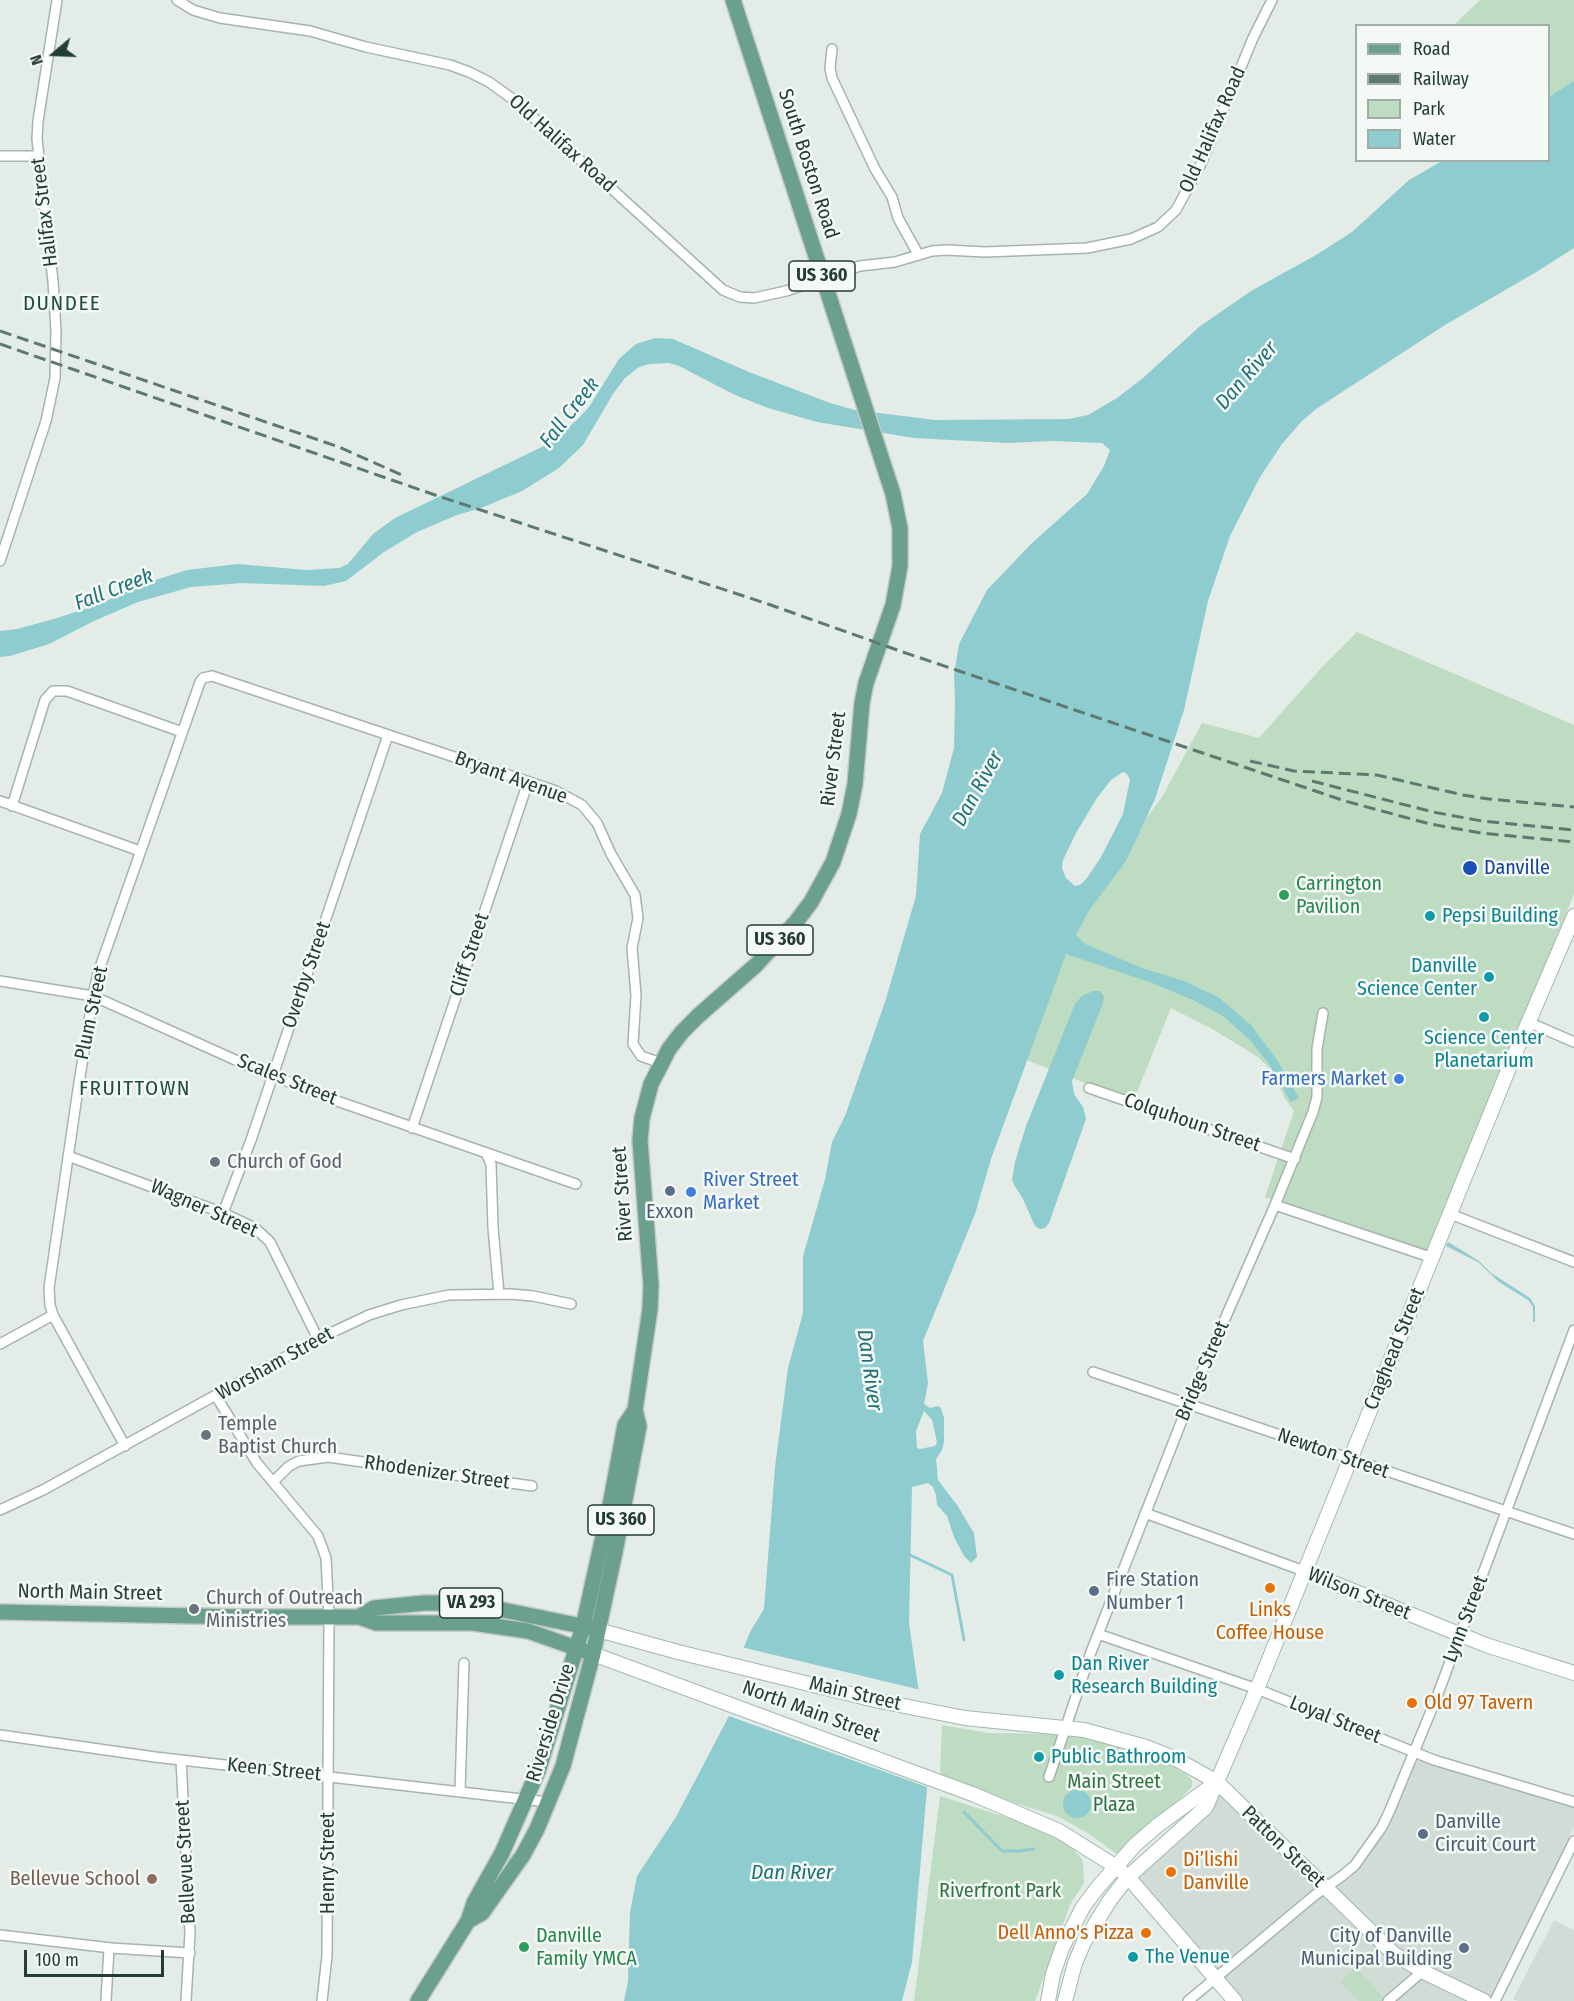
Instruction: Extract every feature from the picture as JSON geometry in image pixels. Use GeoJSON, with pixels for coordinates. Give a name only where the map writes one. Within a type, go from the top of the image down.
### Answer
{"type":"FeatureCollection","features":[{"type":"Feature","properties":{"kind":"main road","name":"South Boston Road"},"geometry":{"type":"LineString","coordinates":[[733,0],[878,444]]}},
{"type":"Feature","properties":{"kind":"main road","name":"River Street"},"geometry":{"type":"LineString","coordinates":[[577,1648],[609,1510],[625,1425],[634,1410],[651,1309],[640,1141],[646,1099],[661,1063],[682,1032],[756,965],[796,922],[824,880],[841,841],[855,784],[862,703],[866,683],[893,605],[900,566],[898,512],[878,444]]}},
{"type":"Feature","properties":{"kind":"main road","name":"Craghead Street"},"geometry":{"type":"LineString","coordinates":[[1065,2001],[1075,1963],[1084,1942],[1104,1908],[1128,1878],[1206,1807],[1257,1689],[1528,1022],[1574,916]]}},
{"type":"Feature","properties":{"kind":"main road","name":"River Street"},"geometry":{"type":"LineString","coordinates":[[593,1654],[639,1426],[634,1410]]}},
{"type":"Feature","properties":{"kind":"main road","name":"Wilson Street"},"geometry":{"type":"LineString","coordinates":[[1304,1571],[1486,1645],[1574,1673]]}},
{"type":"Feature","properties":{"kind":"main road","name":"North Main Street"},"geometry":{"type":"LineString","coordinates":[[359,1617],[374,1608],[424,1603],[469,1603],[598,1630]]}},
{"type":"Feature","properties":{"kind":"main road","name":"North Main Street"},"geometry":{"type":"LineString","coordinates":[[0,1612],[359,1617],[376,1623],[473,1623],[528,1631],[975,1795],[1059,1831],[1115,1866]]}},
{"type":"Feature","properties":{"kind":"main road","name":"Main Street"},"geometry":{"type":"LineString","coordinates":[[598,1630],[848,1694],[964,1718],[1065,1728]]}},
{"type":"Feature","properties":{"kind":"main road","name":"Riverside Drive"},"geometry":{"type":"LineString","coordinates":[[418,2001],[468,1922],[474,1903],[502,1853],[538,1771],[577,1648]]}},
{"type":"Feature","properties":{"kind":"main road","name":"Riverside Drive"},"geometry":{"type":"LineString","coordinates":[[468,1922],[482,1913],[523,1856],[537,1829],[563,1766],[593,1654]]}},
{"type":"Feature","properties":{"kind":"main road","name":"Patton Street"},"geometry":{"type":"LineString","coordinates":[[1065,1728],[1146,1747],[1176,1759],[1217,1782],[1394,1954],[1484,2001]]}},
{"type":"Feature","properties":{"kind":"main road"},"geometry":{"type":"LineString","coordinates":[[1048,2001],[1053,1974],[1071,1928],[1093,1894],[1135,1845],[1162,1821],[1217,1782]]}},
{"type":"Feature","properties":{"kind":"main road","name":"VA 293"},"geometry":{"type":"LineString","coordinates":[[1115,1866],[1128,1878],[1234,2001]]}},
{"type":"Feature","properties":{"kind":"street","name":"Halifax Street"},"geometry":{"type":"LineString","coordinates":[[0,561],[46,421],[54,378],[56,331],[53,281],[38,156],[38,120],[57,0]]}},
{"type":"Feature","properties":{"kind":"street","name":"Old Halifax Road"},"geometry":{"type":"LineString","coordinates":[[177,0],[193,10],[212,16],[291,27],[366,47],[450,65],[489,82],[514,100],[706,276],[731,295],[740,297],[769,296],[860,266],[895,262],[918,254],[946,249],[985,252],[1087,248],[1131,239],[1158,227],[1176,210],[1200,166],[1253,38],[1272,0]]}},
{"type":"Feature","properties":{"kind":"street"},"geometry":{"type":"LineString","coordinates":[[832,49],[830,68],[832,78],[875,169],[892,197],[898,218],[918,254]]}},
{"type":"Feature","properties":{"kind":"street"},"geometry":{"type":"LineString","coordinates":[[0,156],[38,156]]}},
{"type":"Feature","properties":{"kind":"street","name":"Plum Street"},"geometry":{"type":"LineString","coordinates":[[125,1446],[53,1315],[49,1288],[98,973],[200,682],[203,678],[212,676],[231,682]]}},
{"type":"Feature","properties":{"kind":"street","name":"Bryant Avenue"},"geometry":{"type":"LineString","coordinates":[[231,682],[556,791],[582,805],[597,823],[611,854],[631,885],[638,918],[632,948],[636,995],[633,1044],[641,1056],[661,1063]]}},
{"type":"Feature","properties":{"kind":"street"},"geometry":{"type":"LineString","coordinates":[[12,806],[48,694],[59,690],[182,732]]}},
{"type":"Feature","properties":{"kind":"street","name":"Overby Street"},"geometry":{"type":"LineString","coordinates":[[223,1213],[273,1075],[388,735]]}},
{"type":"Feature","properties":{"kind":"street","name":"Cliff Street"},"geometry":{"type":"LineString","coordinates":[[412,1128],[528,782]]}},
{"type":"Feature","properties":{"kind":"street"},"geometry":{"type":"LineString","coordinates":[[0,801],[140,851]]}},
{"type":"Feature","properties":{"kind":"street","name":"Scales Street"},"geometry":{"type":"LineString","coordinates":[[0,981],[93,996],[273,1075],[412,1128],[576,1184]]}},
{"type":"Feature","properties":{"kind":"street","name":"Bridge Street"},"geometry":{"type":"LineString","coordinates":[[1049,1778],[1098,1634],[1188,1404],[1295,1159],[1313,1112],[1317,1097],[1317,1049],[1323,1012]]}},
{"type":"Feature","properties":{"kind":"street"},"geometry":{"type":"LineString","coordinates":[[1528,1022],[1574,1042]]}},
{"type":"Feature","properties":{"kind":"street","name":"Colquhoun Street"},"geometry":{"type":"LineString","coordinates":[[1089,1088],[1295,1159]]}},
{"type":"Feature","properties":{"kind":"street"},"geometry":{"type":"LineString","coordinates":[[486,1153],[491,1164],[493,1228],[499,1294]]}},
{"type":"Feature","properties":{"kind":"street","name":"Wagner Street"},"geometry":{"type":"LineString","coordinates":[[68,1156],[223,1213],[255,1228],[270,1242],[318,1339]]}},
{"type":"Feature","properties":{"kind":"street"},"geometry":{"type":"LineString","coordinates":[[1275,1205],[1432,1258]]}},
{"type":"Feature","properties":{"kind":"street"},"geometry":{"type":"LineString","coordinates":[[1450,1214],[1574,1262]]}},
{"type":"Feature","properties":{"kind":"street","name":"Worsham Street"},"geometry":{"type":"LineString","coordinates":[[0,1510],[125,1446],[318,1339],[369,1315],[401,1305],[449,1295],[533,1296],[571,1304]]}},
{"type":"Feature","properties":{"kind":"street"},"geometry":{"type":"LineString","coordinates":[[0,1344],[53,1315]]}},
{"type":"Feature","properties":{"kind":"street","name":"Lynn Street"},"geometry":{"type":"LineString","coordinates":[[1188,2001],[1315,1895],[1355,1865],[1390,1810],[1460,1634],[1574,1330]]}},
{"type":"Feature","properties":{"kind":"street","name":"Newton Street"},"geometry":{"type":"LineString","coordinates":[[1093,1372],[1574,1534]]}},
{"type":"Feature","properties":{"kind":"street"},"geometry":{"type":"LineString","coordinates":[[216,1396],[246,1447],[274,1481]]}},
{"type":"Feature","properties":{"kind":"street","name":"Rhodenizer Street"},"geometry":{"type":"LineString","coordinates":[[274,1481],[289,1466],[299,1461],[328,1457],[532,1486]]}},
{"type":"Feature","properties":{"kind":"street","name":"Henry Street"},"geometry":{"type":"LineString","coordinates":[[274,1481],[318,1536],[322,1544],[328,1575],[327,1956],[321,2001]]}},
{"type":"Feature","properties":{"kind":"street","name":"Wilson Street"},"geometry":{"type":"LineString","coordinates":[[1145,1513],[1304,1571]]}},
{"type":"Feature","properties":{"kind":"street","name":"Loyal Street"},"geometry":{"type":"LineString","coordinates":[[1098,1634],[1257,1689],[1434,1761],[1574,1802]]}},
{"type":"Feature","properties":{"kind":"street"},"geometry":{"type":"LineString","coordinates":[[460,1791],[464,1663]]}},
{"type":"Feature","properties":{"kind":"street","name":"Keen Street"},"geometry":{"type":"LineString","coordinates":[[0,1735],[181,1760],[548,1802]]}},
{"type":"Feature","properties":{"kind":"street","name":"Bellevue Street"},"geometry":{"type":"LineString","coordinates":[[181,1760],[190,1953],[186,2001]]}},
{"type":"Feature","properties":{"kind":"street"},"geometry":{"type":"LineString","coordinates":[[1495,2001],[1574,1841]]}},
{"type":"Feature","properties":{"kind":"street"},"geometry":{"type":"LineString","coordinates":[[0,1935],[109,1948],[190,1953]]}},
{"type":"Feature","properties":{"kind":"street"},"geometry":{"type":"LineString","coordinates":[[106,2001],[109,1948]]}},
{"type":"Feature","properties":{"kind":"street"},"geometry":{"type":"LineString","coordinates":[[1388,2001],[1423,1971]]}},
{"type":"Feature","properties":{"kind":"shaded area"},"geometry":{"type":"Polygon","coordinates":[[[1417,1758],[1574,1806],[1574,1827],[1490,1997],[1459,1983],[1400,1949],[1336,1889],[1353,1875],[1371,1851],[1389,1819],[1417,1758]]]}},
{"type":"Feature","properties":{"kind":"shaded area"},"geometry":{"type":"Polygon","coordinates":[[[1217,1790],[1318,1887],[1218,1970],[1133,1878],[1217,1790]]]}},
{"type":"Feature","properties":{"kind":"shaded area"},"geometry":{"type":"Polygon","coordinates":[[[1326,1889],[1393,1953],[1485,2001],[1235,2001],[1215,1978],[1326,1889]]]}},
{"type":"Feature","properties":{"kind":"shaded area"},"geometry":{"type":"Polygon","coordinates":[[[1554,1920],[1574,1930],[1574,2001],[1518,2001],[1513,1999],[1554,1920]]]}},
{"type":"Feature","properties":{"kind":"green space"},"geometry":{"type":"Polygon","coordinates":[[[1480,0],[1574,0],[1574,86],[1550,101],[1550,24],[1455,24],[1480,0]]]}},
{"type":"Feature","properties":{"kind":"green space"},"geometry":{"type":"Polygon","coordinates":[[[1357,632],[1574,725],[1574,894],[1427,1252],[1265,1197],[1294,1111],[1270,1069],[1258,1057],[1214,1030],[1171,1008],[1133,1102],[1014,1055],[1104,876],[1162,797],[1202,723],[1259,738],[1323,666],[1357,632]]]}},
{"type":"Feature","properties":{"kind":"green space","name":"Main Street Plaza"},"geometry":{"type":"Polygon","coordinates":[[[942,1725],[988,1733],[1090,1737],[1163,1761],[1187,1775],[1192,1780],[1192,1787],[1120,1856],[1086,1832],[1057,1816],[940,1776],[942,1725]]]}},
{"type":"Feature","properties":{"kind":"green space","name":"Riverfront Park"},"geometry":{"type":"Polygon","coordinates":[[[940,1796],[1027,1824],[1071,1846],[1083,1861],[1084,1883],[1070,1905],[1035,2001],[914,2001],[940,1796]]]}},
{"type":"Feature","properties":{"kind":"green space"},"geometry":{"type":"Polygon","coordinates":[[[1356,1967],[1385,1999],[1383,2001],[1359,2001],[1340,1981],[1356,1967]]]}},
{"type":"Feature","properties":{"kind":"water","name":"Dan River"},"geometry":{"type":"Polygon","coordinates":[[[1574,81],[1574,248],[1445,325],[1316,409],[1282,444],[1260,477],[1230,536],[1208,601],[1184,710],[1155,799],[1126,861],[1088,912],[1076,935],[1085,944],[1142,968],[1184,981],[1218,997],[1251,1025],[1277,1060],[1299,1098],[1291,1102],[1269,1064],[1249,1039],[1223,1016],[1155,984],[1066,954],[991,1159],[975,1214],[923,1341],[928,1383],[924,1404],[930,1408],[938,1406],[941,1408],[944,1418],[944,1442],[936,1459],[938,1480],[974,1533],[977,1557],[971,1563],[964,1556],[947,1516],[937,1505],[933,1487],[928,1483],[912,1487],[909,1623],[924,1728],[930,1754],[912,1962],[902,2001],[624,2001],[628,1981],[630,1912],[637,1876],[676,1817],[729,1716],[732,1677],[750,1632],[764,1609],[775,1467],[788,1368],[803,1313],[803,1256],[825,1179],[832,1142],[845,1116],[885,1002],[916,896],[920,834],[942,793],[954,748],[954,675],[959,644],[987,590],[1032,543],[1087,494],[1104,466],[1110,450],[1102,443],[1052,441],[1008,443],[914,438],[817,422],[768,408],[735,395],[679,366],[669,363],[649,364],[639,367],[625,378],[583,445],[559,468],[522,491],[417,532],[384,552],[346,581],[324,586],[242,583],[191,587],[138,602],[49,644],[10,656],[0,657],[0,631],[17,629],[97,605],[146,583],[187,570],[238,564],[306,570],[339,568],[348,564],[373,534],[395,518],[550,443],[589,407],[619,359],[636,344],[655,338],[673,339],[749,372],[830,403],[855,410],[935,420],[1069,419],[1088,415],[1117,398],[1143,378],[1199,327],[1251,291],[1352,232],[1409,180],[1440,162],[1550,162],[1550,96],[1574,81]],[[1123,772],[1111,780],[1097,798],[1063,860],[1062,868],[1066,878],[1075,886],[1080,885],[1087,878],[1101,857],[1123,814],[1130,779],[1123,772]],[[924,1411],[916,1431],[917,1448],[935,1446],[937,1442],[932,1420],[924,1411]]]}},
{"type":"Feature","properties":{"kind":"water"},"geometry":{"type":"Polygon","coordinates":[[[1093,991],[1100,991],[1104,997],[1103,1003],[1072,1081],[1074,1094],[1083,1107],[1086,1119],[1049,1223],[1045,1228],[1040,1229],[1035,1226],[1014,1185],[1012,1179],[1015,1162],[1026,1126],[1075,1004],[1082,996],[1093,991]]]}},
{"type":"Feature","properties":{"kind":"water"},"geometry":{"type":"Polygon","coordinates":[[[1448,1242],[1479,1261],[1491,1273],[1530,1298],[1535,1306],[1535,1322],[1533,1322],[1533,1307],[1528,1300],[1499,1282],[1478,1262],[1446,1246],[1448,1242]]]}},
{"type":"Feature","properties":{"kind":"water"},"geometry":{"type":"Polygon","coordinates":[[[1077,1790],[1087,1794],[1091,1804],[1087,1814],[1077,1818],[1067,1814],[1063,1804],[1067,1794],[1077,1790]]]}},
{"type":"Feature","properties":{"kind":"pier"},"geometry":{"type":"Polygon","coordinates":[[[741,1647],[921,1690],[933,1754],[930,1788],[726,1715],[729,1677],[741,1647]]]}},
{"type":"Feature","properties":{"kind":"waterway"},"geometry":{"type":"LineString","coordinates":[[908,1554],[952,1575],[964,1640]]}},
{"type":"Feature","properties":{"kind":"waterway"},"geometry":{"type":"LineString","coordinates":[[964,1812],[1002,1851],[1034,1849]]}},
{"type":"Feature","properties":{"kind":"railway"},"geometry":{"type":"LineString","coordinates":[[0,331],[339,447],[404,476]]}},
{"type":"Feature","properties":{"kind":"railway"},"geometry":{"type":"LineString","coordinates":[[0,344],[438,496],[768,604],[900,651],[1345,801],[1430,824],[1481,833],[1574,842]]}},
{"type":"Feature","properties":{"kind":"railway"},"geometry":{"type":"LineString","coordinates":[[1250,761],[1294,771],[1377,775],[1489,799],[1574,807]]}},
{"type":"Feature","properties":{"kind":"railway"},"geometry":{"type":"LineString","coordinates":[[1312,781],[1433,812],[1482,821],[1574,830]]}},
{"type":"Feature","properties":{"kind":"place","name":"Danville"},"geometry":{"type":"Point","coordinates":[1470,868]}},
{"type":"Feature","properties":{"kind":"place","name":"Carrington Pavilion"},"geometry":{"type":"Point","coordinates":[1284,895]}},
{"type":"Feature","properties":{"kind":"place","name":"Pepsi Building"},"geometry":{"type":"Point","coordinates":[1430,916]}},
{"type":"Feature","properties":{"kind":"place","name":"Danville Science Center"},"geometry":{"type":"Point","coordinates":[1489,977]}},
{"type":"Feature","properties":{"kind":"place","name":"Science Center Planetarium"},"geometry":{"type":"Point","coordinates":[1484,1017]}},
{"type":"Feature","properties":{"kind":"place","name":"Farmers Market"},"geometry":{"type":"Point","coordinates":[1399,1079]}},
{"type":"Feature","properties":{"kind":"place","name":"Church of God"},"geometry":{"type":"Point","coordinates":[215,1162]}},
{"type":"Feature","properties":{"kind":"place","name":"Exxon"},"geometry":{"type":"Point","coordinates":[670,1191]}},
{"type":"Feature","properties":{"kind":"place","name":"River Street Market"},"geometry":{"type":"Point","coordinates":[691,1192]}},
{"type":"Feature","properties":{"kind":"place","name":"Temple Baptist Church"},"geometry":{"type":"Point","coordinates":[206,1435]}},
{"type":"Feature","properties":{"kind":"place","name":"Links Coffee House"},"geometry":{"type":"Point","coordinates":[1270,1588]}},
{"type":"Feature","properties":{"kind":"place","name":"Fire Station Number 1"},"geometry":{"type":"Point","coordinates":[1094,1591]}},
{"type":"Feature","properties":{"kind":"place","name":"Church of Outreach Ministries"},"geometry":{"type":"Point","coordinates":[194,1609]}},
{"type":"Feature","properties":{"kind":"place","name":"Dan River Research Building"},"geometry":{"type":"Point","coordinates":[1059,1675]}},
{"type":"Feature","properties":{"kind":"place","name":"Old 97 Tavern"},"geometry":{"type":"Point","coordinates":[1412,1703]}},
{"type":"Feature","properties":{"kind":"place","name":"Public Bathroom"},"geometry":{"type":"Point","coordinates":[1039,1757]}},
{"type":"Feature","properties":{"kind":"place","name":"Danville Circuit Court"},"geometry":{"type":"Point","coordinates":[1423,1834]}},
{"type":"Feature","properties":{"kind":"place","name":"Di’lishi Danville"},"geometry":{"type":"Point","coordinates":[1171,1872]}},
{"type":"Feature","properties":{"kind":"place","name":"Bellevue School"},"geometry":{"type":"Point","coordinates":[152,1879]}},
{"type":"Feature","properties":{"kind":"place","name":"Dell Anno's Pizza"},"geometry":{"type":"Point","coordinates":[1146,1933]}},
{"type":"Feature","properties":{"kind":"place","name":"Danville Family YMCA"},"geometry":{"type":"Point","coordinates":[524,1947]}},
{"type":"Feature","properties":{"kind":"place","name":"City of Danville Municipal Building"},"geometry":{"type":"Point","coordinates":[1464,1948]}},
{"type":"Feature","properties":{"kind":"place","name":"The Venue"},"geometry":{"type":"Point","coordinates":[1133,1957]}},
{"type":"Feature","properties":{"kind":"district","name":"DUNDEE"},"geometry":{"type":"Point","coordinates":[62,304]}},
{"type":"Feature","properties":{"kind":"district","name":"FRUITTOWN"},"geometry":{"type":"Point","coordinates":[135,1089]}},
{"type":"Feature","properties":{"kind":"water label","name":"Fall Creek"},"geometry":{"type":"Point","coordinates":[570,413]}},
{"type":"Feature","properties":{"kind":"water label","name":"Fall Creek"},"geometry":{"type":"Point","coordinates":[114,590]}}]}
